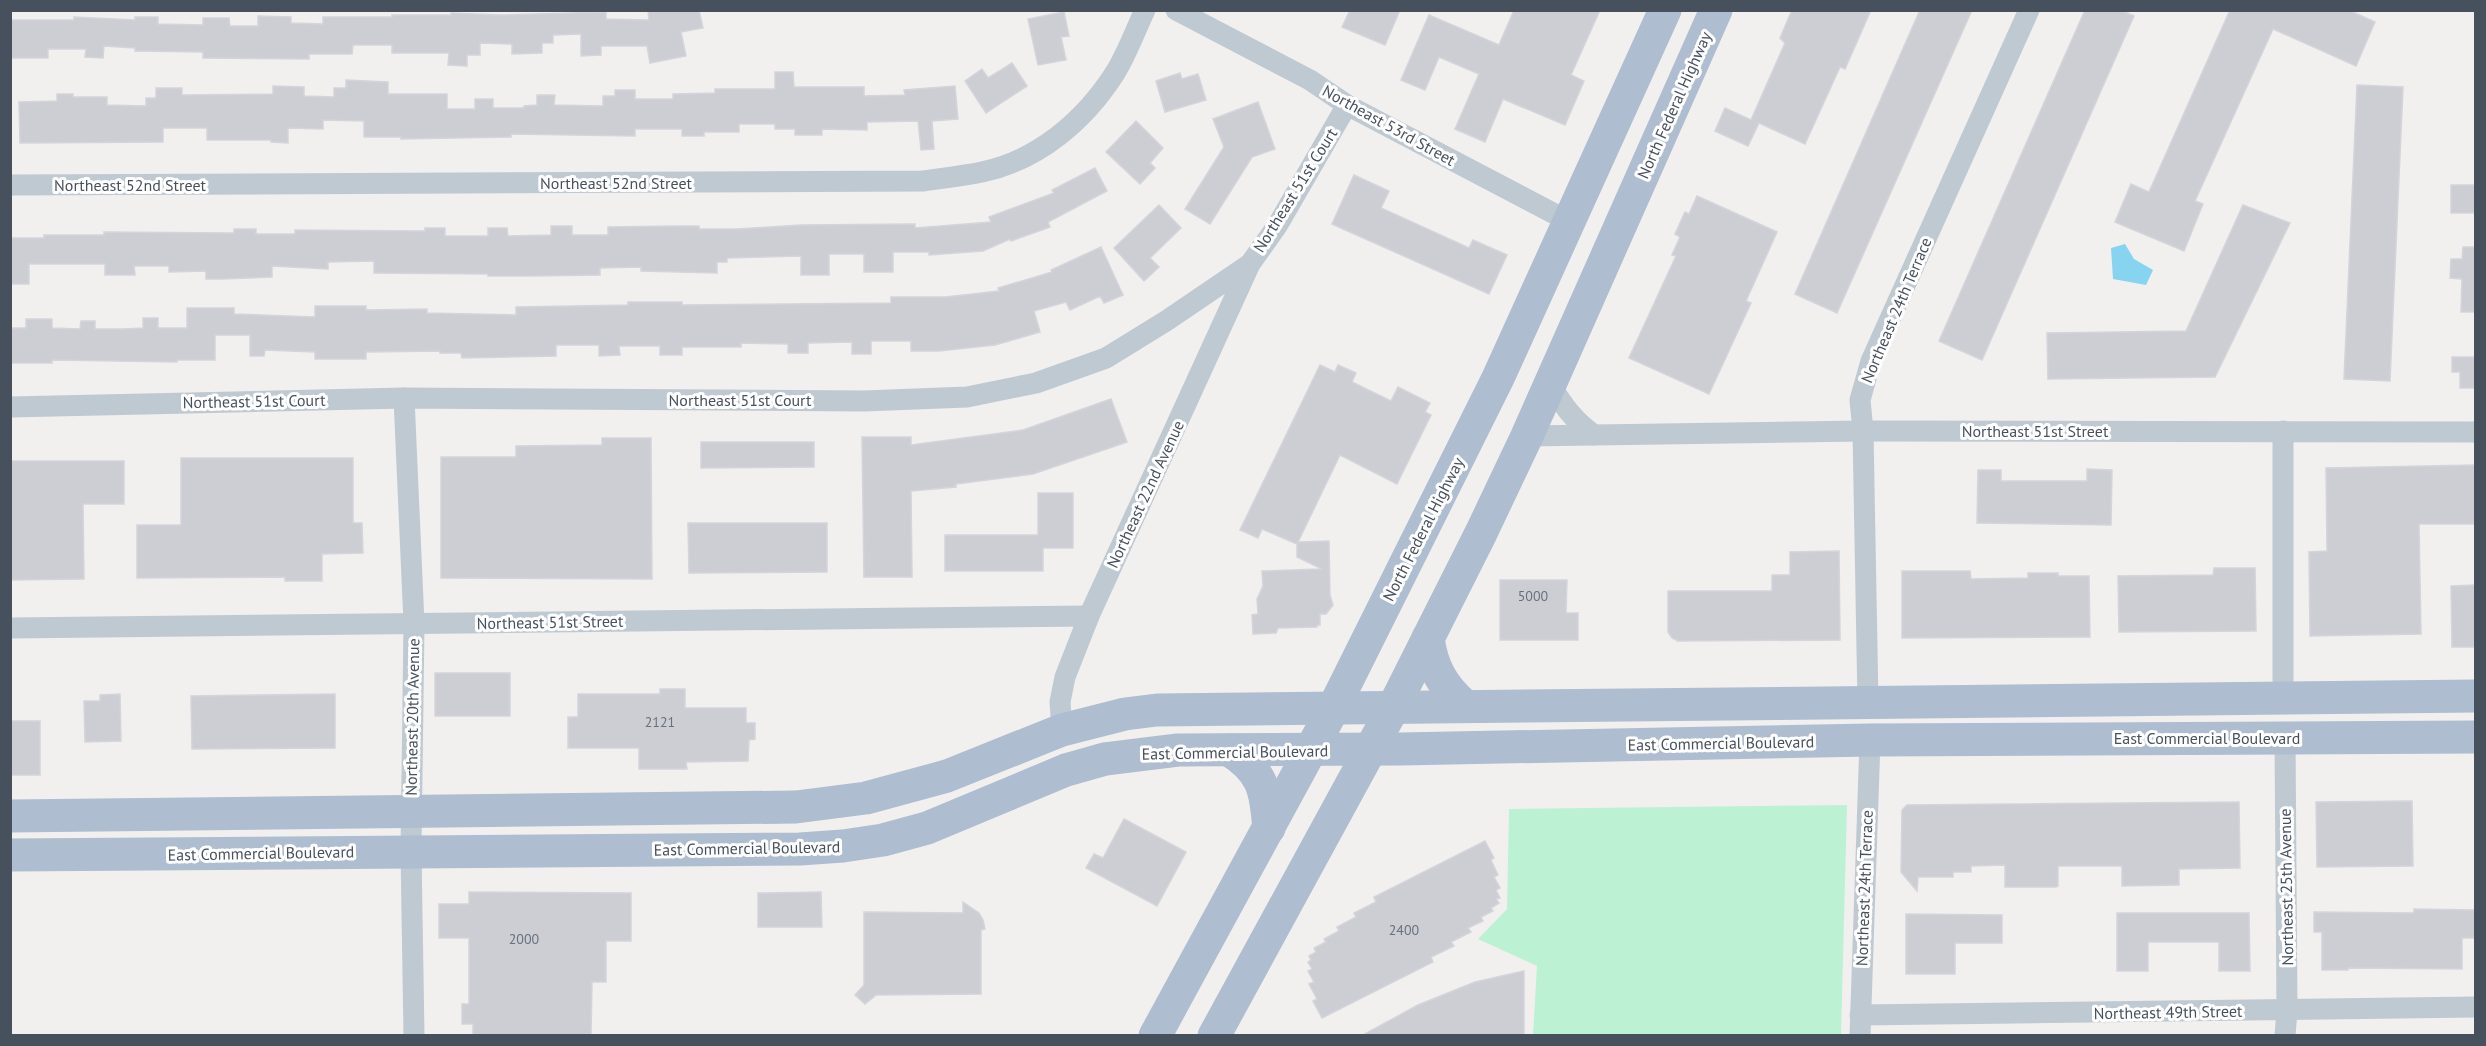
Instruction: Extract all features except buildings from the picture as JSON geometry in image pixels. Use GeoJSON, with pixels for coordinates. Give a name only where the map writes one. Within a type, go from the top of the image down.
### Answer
{"type":"FeatureCollection","features":[{"type":"Feature","properties":{"kind":"main road","name":"North Federal Highway"},"geometry":{"type":"LineString","coordinates":[[1155,1035],[1312,750],[1494,387],[1665,10]]}},
{"type":"Feature","properties":{"kind":"main road","name":"North Federal Highway"},"geometry":{"type":"LineString","coordinates":[[1214,1035],[1393,708],[1481,533],[1527,436],[1716,10]]}},
{"type":"Feature","properties":{"kind":"main road"},"geometry":{"type":"LineString","coordinates":[[1428,638],[1437,674],[1448,691],[1465,706]]}},
{"type":"Feature","properties":{"kind":"main road"},"geometry":{"type":"LineString","coordinates":[[10,816],[799,807],[866,798],[947,776],[1062,730],[1125,714],[1158,710],[2475,696]]}},
{"type":"Feature","properties":{"kind":"main road"},"geometry":{"type":"LineString","coordinates":[[1870,740],[1882,721],[1918,702]]}},
{"type":"Feature","properties":{"kind":"main road","name":"East Commercial Boulevard"},"geometry":{"type":"LineString","coordinates":[[10,855],[800,849],[843,846],[883,840],[927,828],[1039,781],[1105,759],[1178,750],[1312,750],[1870,740],[2475,737]]}},
{"type":"Feature","properties":{"kind":"main road"},"geometry":{"type":"LineString","coordinates":[[1229,750],[1248,762],[1260,779],[1266,800],[1269,828]]}},
{"type":"Feature","properties":{"kind":"street","name":"Northeast 52nd Street"},"geometry":{"type":"LineString","coordinates":[[10,185],[923,181],[984,172],[1027,156],[1058,136],[1088,109],[1116,71],[1145,10]]}},
{"type":"Feature","properties":{"kind":"street","name":"Northeast 53rd Street"},"geometry":{"type":"LineString","coordinates":[[1176,10],[1310,80],[1347,105],[1570,222]]}},
{"type":"Feature","properties":{"kind":"street","name":"Northeast 24th Terrace"},"geometry":{"type":"LineString","coordinates":[[1868,703],[1863,431],[1860,400],[1871,361],[2029,10]]}},
{"type":"Feature","properties":{"kind":"street","name":"Northeast 51st Court"},"geometry":{"type":"LineString","coordinates":[[10,406],[404,398],[864,401],[967,397],[1036,382],[1106,358],[1166,321],[1250,264],[1277,226],[1347,105]]}},
{"type":"Feature","properties":{"kind":"street","name":"Northeast 22nd Avenue"},"geometry":{"type":"LineString","coordinates":[[1062,730],[1060,702],[1065,677],[1089,616],[1250,264]]}},
{"type":"Feature","properties":{"kind":"street"},"geometry":{"type":"LineString","coordinates":[[1550,384],[1576,423],[1594,435]]}},
{"type":"Feature","properties":{"kind":"street","name":"Northeast 20th Avenue"},"geometry":{"type":"LineString","coordinates":[[404,398],[414,623],[411,813],[414,1035]]}},
{"type":"Feature","properties":{"kind":"street","name":"Northeast 51st Street"},"geometry":{"type":"LineString","coordinates":[[1527,436],[1863,431],[2475,432]]}},
{"type":"Feature","properties":{"kind":"street"},"geometry":{"type":"LineString","coordinates":[[2283,431],[2283,698]]}},
{"type":"Feature","properties":{"kind":"street","name":"Northeast 51st Street"},"geometry":{"type":"LineString","coordinates":[[10,628],[1089,616]]}},
{"type":"Feature","properties":{"kind":"street","name":"Northeast 25th Avenue"},"geometry":{"type":"LineString","coordinates":[[2285,738],[2287,1010],[2285,1035]]}},
{"type":"Feature","properties":{"kind":"street","name":"Northeast 24th Terrace"},"geometry":{"type":"LineString","coordinates":[[1860,1025],[1870,740]]}},
{"type":"Feature","properties":{"kind":"street","name":"Northeast 49th Street"},"geometry":{"type":"LineString","coordinates":[[1860,1025],[2287,1010],[2475,1007]]}},
{"type":"Feature","properties":{"kind":"green space"},"geometry":{"type":"Polygon","coordinates":[[[1847,805],[1841,1035],[1533,1035],[1537,966],[1478,939],[1507,909],[1509,809],[1847,805]]]}},
{"type":"Feature","properties":{"kind":"water"},"geometry":{"type":"Polygon","coordinates":[[[2125,244],[2134,259],[2153,270],[2146,285],[2113,279],[2111,248],[2125,244]]]}}]}
